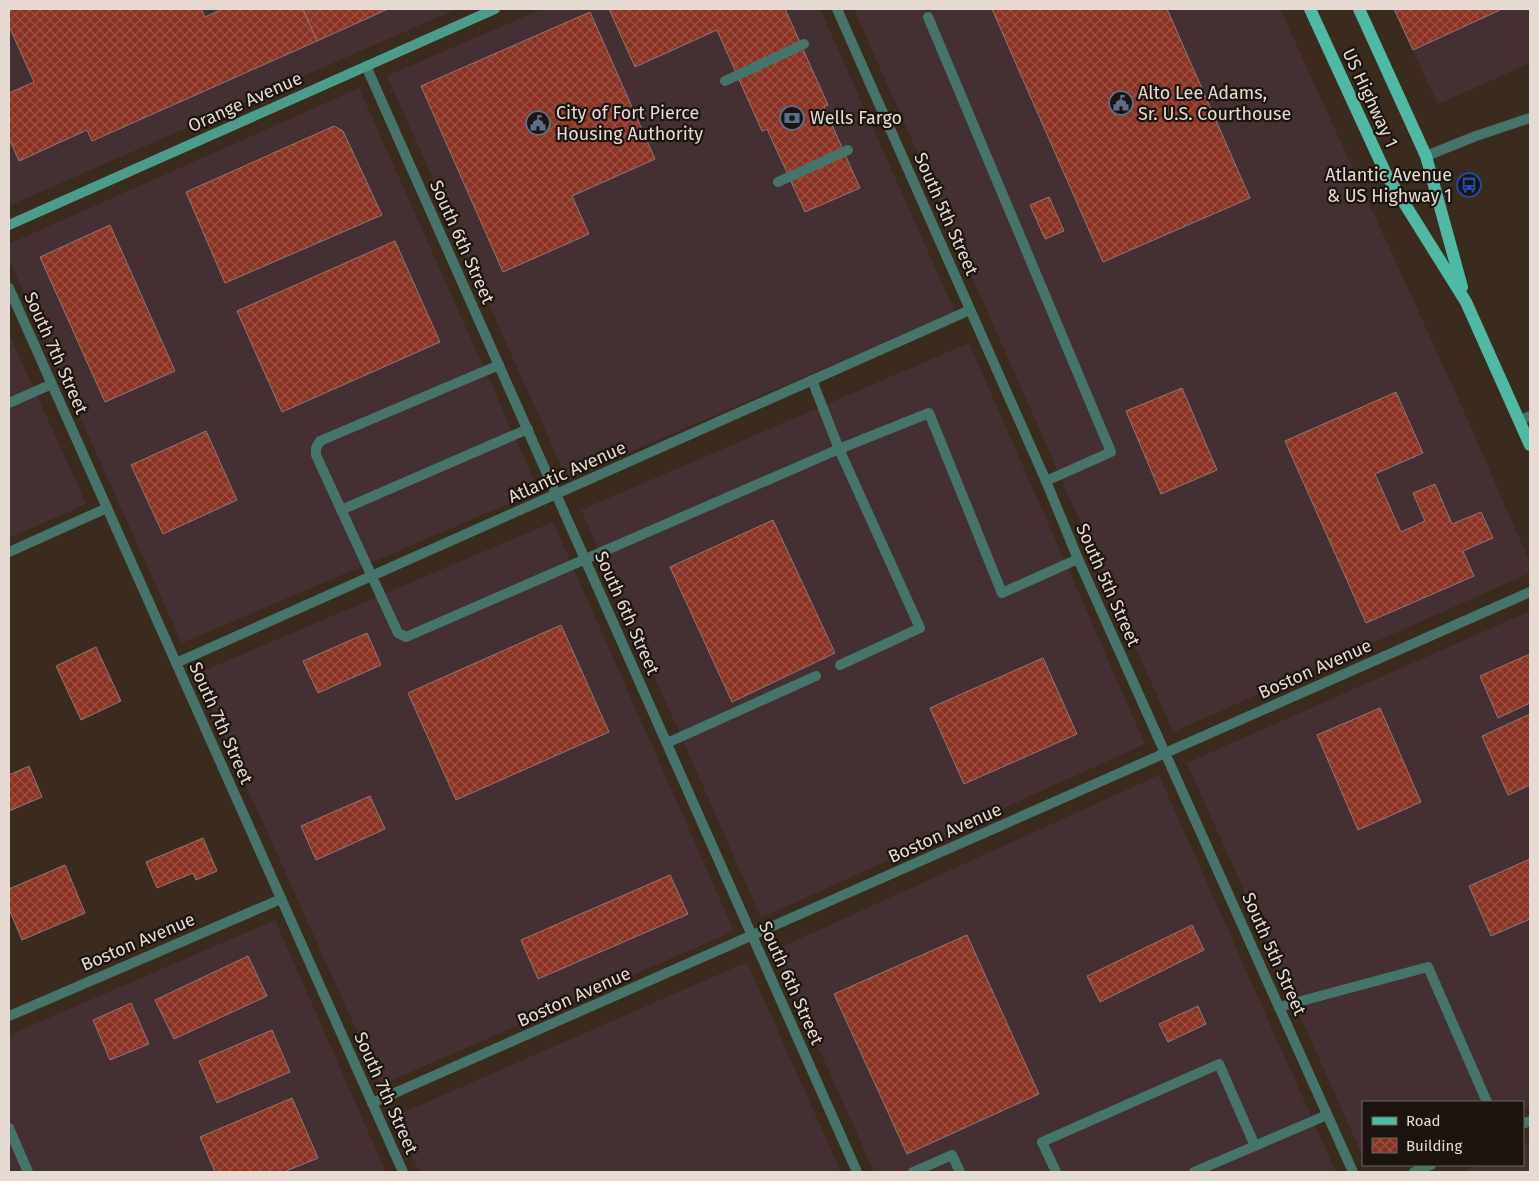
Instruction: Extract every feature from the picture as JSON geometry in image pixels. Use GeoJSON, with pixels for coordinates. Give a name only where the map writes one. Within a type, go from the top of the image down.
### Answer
{"type":"FeatureCollection","features":[{"type":"Feature","properties":{"kind":"main road","name":"Orange Avenue"},"geometry":{"type":"LineString","coordinates":[[9,225],[495,9]]}},
{"type":"Feature","properties":{"kind":"main road","name":"US Highway 1"},"geometry":{"type":"LineString","coordinates":[[1310,9],[1386,174],[1466,302],[1525,418],[1530,445]]}},
{"type":"Feature","properties":{"kind":"main road","name":"US Highway 1"},"geometry":{"type":"LineString","coordinates":[[1359,9],[1426,156],[1466,302]]}},
{"type":"Feature","properties":{"kind":"street","name":"South 5th Street"},"geometry":{"type":"LineString","coordinates":[[837,9],[1046,481],[1078,559],[1353,1172]]}},
{"type":"Feature","properties":{"kind":"street"},"geometry":{"type":"LineString","coordinates":[[928,16],[1111,452],[1046,481]]}},
{"type":"Feature","properties":{"kind":"street"},"geometry":{"type":"LineString","coordinates":[[725,81],[804,44]]}},
{"type":"Feature","properties":{"kind":"street","name":"South 6th Street"},"geometry":{"type":"LineString","coordinates":[[366,66],[857,1172]]}},
{"type":"Feature","properties":{"kind":"street"},"geometry":{"type":"LineString","coordinates":[[1426,156],[1476,136],[1530,118]]}},
{"type":"Feature","properties":{"kind":"street"},"geometry":{"type":"LineString","coordinates":[[778,182],[848,150]]}},
{"type":"Feature","properties":{"kind":"street","name":"South 7th Street"},"geometry":{"type":"LineString","coordinates":[[9,288],[403,1172]]}},
{"type":"Feature","properties":{"kind":"street","name":"Atlantic Avenue"},"geometry":{"type":"LineString","coordinates":[[176,663],[970,310]]}},
{"type":"Feature","properties":{"kind":"street"},"geometry":{"type":"LineString","coordinates":[[499,365],[320,442],[316,448],[316,455],[398,633],[406,637],[839,448],[929,413],[1002,592],[1078,559]]}},
{"type":"Feature","properties":{"kind":"street"},"geometry":{"type":"LineString","coordinates":[[812,380],[839,448],[920,628],[840,664]]}},
{"type":"Feature","properties":{"kind":"street"},"geometry":{"type":"LineString","coordinates":[[9,403],[52,384]]}},
{"type":"Feature","properties":{"kind":"street"},"geometry":{"type":"LineString","coordinates":[[341,510],[528,429]]}},
{"type":"Feature","properties":{"kind":"street"},"geometry":{"type":"LineString","coordinates":[[9,552],[107,508]]}},
{"type":"Feature","properties":{"kind":"street","name":"Boston Avenue"},"geometry":{"type":"LineString","coordinates":[[372,1104],[1530,592]]}},
{"type":"Feature","properties":{"kind":"street"},"geometry":{"type":"LineString","coordinates":[[667,743],[816,676]]}},
{"type":"Feature","properties":{"kind":"street","name":"Boston Avenue"},"geometry":{"type":"LineString","coordinates":[[9,1016],[281,898]]}},
{"type":"Feature","properties":{"kind":"street"},"geometry":{"type":"LineString","coordinates":[[1279,1007],[1428,967],[1487,1101]]}},
{"type":"Feature","properties":{"kind":"street"},"geometry":{"type":"LineString","coordinates":[[1056,1172],[1042,1142],[1219,1064],[1255,1146]]}},
{"type":"Feature","properties":{"kind":"street"},"geometry":{"type":"LineString","coordinates":[[1194,1172],[1327,1115]]}},
{"type":"Feature","properties":{"kind":"street"},"geometry":{"type":"LineString","coordinates":[[9,1128],[28,1172]]}},
{"type":"Feature","properties":{"kind":"street"},"geometry":{"type":"LineString","coordinates":[[913,1172],[952,1155],[960,1172]]}},
{"type":"Feature","properties":{"kind":"street"},"geometry":{"type":"LineString","coordinates":[[1414,1172],[1429,1166]]}},
{"type":"Feature","properties":{"kind":"shaded area"},"geometry":{"type":"Polygon","coordinates":[[[9,9],[456,9],[9,206],[9,9]]]}},
{"type":"Feature","properties":{"kind":"shaded area"},"geometry":{"type":"Polygon","coordinates":[[[542,9],[820,9],[955,312],[567,479],[387,76],[542,9]]]}},
{"type":"Feature","properties":{"kind":"shaded area"},"geometry":{"type":"Polygon","coordinates":[[[854,9],[1280,9],[1458,398],[1530,563],[1530,573],[1173,732],[854,9]]]}},
{"type":"Feature","properties":{"kind":"shaded area"},"geometry":{"type":"Polygon","coordinates":[[[1393,9],[1530,9],[1530,63],[1438,104],[1393,9]]]}},
{"type":"Feature","properties":{"kind":"shaded area"},"geometry":{"type":"Polygon","coordinates":[[[359,88],[539,491],[182,643],[9,260],[9,244],[359,88]]]}},
{"type":"Feature","properties":{"kind":"shaded area"},"geometry":{"type":"Polygon","coordinates":[[[9,334],[86,504],[9,538],[9,334]]]}},
{"type":"Feature","properties":{"kind":"shaded area"},"geometry":{"type":"Polygon","coordinates":[[[969,343],[1145,744],[761,918],[581,510],[969,343]]]}},
{"type":"Feature","properties":{"kind":"shaded area"},"geometry":{"type":"Polygon","coordinates":[[[553,522],[734,931],[381,1085],[196,674],[553,522]]]}},
{"type":"Feature","properties":{"kind":"shaded area"},"geometry":{"type":"Polygon","coordinates":[[[1530,611],[1530,1105],[1524,1108],[1524,1101],[1362,1101],[1362,1155],[1187,763],[1530,611]]]}},
{"type":"Feature","properties":{"kind":"shaded area"},"geometry":{"type":"Polygon","coordinates":[[[1159,775],[1336,1172],[874,1172],[775,950],[1159,775]]]}},
{"type":"Feature","properties":{"kind":"shaded area"},"geometry":{"type":"Polygon","coordinates":[[[275,920],[386,1172],[9,1172],[9,1035],[275,920]]]}},
{"type":"Feature","properties":{"kind":"shaded area"},"geometry":{"type":"Polygon","coordinates":[[[747,962],[841,1172],[419,1172],[395,1116],[747,962]]]}},
{"type":"Feature","properties":{"kind":"shaded area"},"geometry":{"type":"Polygon","coordinates":[[[1530,1142],[1530,1172],[1460,1172],[1475,1166],[1524,1166],[1524,1145],[1530,1142]]]}},
{"type":"Feature","properties":{"kind":"building"},"geometry":{"type":"Polygon","coordinates":[[[9,9],[201,9],[205,17],[223,9],[303,9],[317,41],[92,141],[87,130],[19,161],[9,138],[9,93],[34,82],[9,26],[9,9]]]}},
{"type":"Feature","properties":{"kind":"building"},"geometry":{"type":"Polygon","coordinates":[[[303,9],[388,9],[317,41],[303,9]]]}},
{"type":"Feature","properties":{"kind":"building","name":"Wells Fargo"},"geometry":{"type":"Polygon","coordinates":[[[609,9],[785,9],[828,105],[824,107],[860,188],[805,212],[767,129],[762,131],[717,30],[635,67],[609,9]]]}},
{"type":"Feature","properties":{"kind":"building","name":"Alto Lee Adams, Sr. U.S. Courthouse"},"geometry":{"type":"Polygon","coordinates":[[[992,9],[1167,9],[1250,198],[1103,262],[992,9]]]}},
{"type":"Feature","properties":{"kind":"building"},"geometry":{"type":"Polygon","coordinates":[[[1394,9],[1499,9],[1500,10],[1413,50],[1394,9]]]}},
{"type":"Feature","properties":{"kind":"building","name":"City of Fort Pierce Housing Authority"},"geometry":{"type":"Polygon","coordinates":[[[590,12],[655,159],[572,196],[589,234],[503,272],[421,86],[590,12]]]}},
{"type":"Feature","properties":{"kind":"building"},"geometry":{"type":"Polygon","coordinates":[[[334,126],[343,131],[382,215],[225,283],[186,192],[334,126]]]}},
{"type":"Feature","properties":{"kind":"building"},"geometry":{"type":"Polygon","coordinates":[[[1049,197],[1064,231],[1045,239],[1030,205],[1049,197]]]}},
{"type":"Feature","properties":{"kind":"building"},"geometry":{"type":"Polygon","coordinates":[[[110,225],[175,371],[105,402],[40,257],[110,225]]]}},
{"type":"Feature","properties":{"kind":"building"},"geometry":{"type":"Polygon","coordinates":[[[395,241],[440,342],[282,412],[237,311],[395,241]]]}},
{"type":"Feature","properties":{"kind":"building"},"geometry":{"type":"Polygon","coordinates":[[[1182,388],[1217,470],[1161,494],[1126,411],[1182,388]]]}},
{"type":"Feature","properties":{"kind":"building"},"geometry":{"type":"Polygon","coordinates":[[[1396,392],[1423,453],[1375,474],[1401,532],[1425,521],[1413,493],[1435,484],[1452,524],[1481,512],[1493,538],[1463,551],[1474,576],[1366,623],[1285,441],[1396,392]]]}},
{"type":"Feature","properties":{"kind":"building"},"geometry":{"type":"Polygon","coordinates":[[[206,431],[237,500],[163,534],[131,465],[206,431]]]}},
{"type":"Feature","properties":{"kind":"building"},"geometry":{"type":"Polygon","coordinates":[[[773,520],[835,653],[732,702],[670,567],[773,520]]]}},
{"type":"Feature","properties":{"kind":"building"},"geometry":{"type":"Polygon","coordinates":[[[561,625],[609,732],[456,800],[408,693],[561,625]]]}},
{"type":"Feature","properties":{"kind":"building"},"geometry":{"type":"Polygon","coordinates":[[[367,633],[381,665],[318,693],[303,661],[367,633]]]}},
{"type":"Feature","properties":{"kind":"building"},"geometry":{"type":"Polygon","coordinates":[[[96,647],[121,701],[81,720],[56,666],[96,647]]]}},
{"type":"Feature","properties":{"kind":"building"},"geometry":{"type":"Polygon","coordinates":[[[1530,654],[1530,703],[1498,718],[1480,676],[1530,654]]]}},
{"type":"Feature","properties":{"kind":"building"},"geometry":{"type":"Polygon","coordinates":[[[1043,658],[1077,734],[964,784],[930,708],[1043,658]]]}},
{"type":"Feature","properties":{"kind":"building"},"geometry":{"type":"Polygon","coordinates":[[[1380,708],[1421,802],[1358,830],[1317,735],[1380,708]]]}},
{"type":"Feature","properties":{"kind":"building"},"geometry":{"type":"Polygon","coordinates":[[[1530,714],[1530,785],[1508,795],[1482,736],[1530,714]]]}},
{"type":"Feature","properties":{"kind":"building"},"geometry":{"type":"Polygon","coordinates":[[[29,766],[42,797],[9,811],[9,775],[29,766]]]}},
{"type":"Feature","properties":{"kind":"building"},"geometry":{"type":"Polygon","coordinates":[[[370,796],[385,829],[316,860],[301,826],[370,796]]]}},
{"type":"Feature","properties":{"kind":"building"},"geometry":{"type":"Polygon","coordinates":[[[203,838],[217,871],[196,880],[193,873],[157,888],[146,862],[203,838]]]}},
{"type":"Feature","properties":{"kind":"building"},"geometry":{"type":"Polygon","coordinates":[[[1530,859],[1530,919],[1491,936],[1469,886],[1530,859]]]}},
{"type":"Feature","properties":{"kind":"building"},"geometry":{"type":"Polygon","coordinates":[[[65,865],[85,913],[22,940],[9,909],[9,889],[65,865]]]}},
{"type":"Feature","properties":{"kind":"building"},"geometry":{"type":"Polygon","coordinates":[[[670,875],[688,914],[538,979],[521,940],[670,875]]]}},
{"type":"Feature","properties":{"kind":"building"},"geometry":{"type":"Polygon","coordinates":[[[1192,925],[1204,950],[1100,1002],[1087,976],[1192,925]]]}},
{"type":"Feature","properties":{"kind":"building"},"geometry":{"type":"Polygon","coordinates":[[[967,935],[1039,1094],[907,1154],[834,994],[967,935]]]}},
{"type":"Feature","properties":{"kind":"building"},"geometry":{"type":"Polygon","coordinates":[[[248,956],[267,996],[174,1039],[155,1000],[248,956]]]}},
{"type":"Feature","properties":{"kind":"building"},"geometry":{"type":"Polygon","coordinates":[[[131,1003],[149,1044],[110,1060],[93,1020],[131,1003]]]}},
{"type":"Feature","properties":{"kind":"building"},"geometry":{"type":"Polygon","coordinates":[[[1198,1006],[1206,1024],[1168,1042],[1159,1024],[1198,1006]]]}},
{"type":"Feature","properties":{"kind":"building"},"geometry":{"type":"Polygon","coordinates":[[[272,1030],[290,1072],[217,1103],[199,1061],[272,1030]]]}},
{"type":"Feature","properties":{"kind":"building"},"geometry":{"type":"Polygon","coordinates":[[[292,1098],[318,1158],[284,1172],[215,1172],[200,1137],[292,1098]]]}},
{"type":"Feature","properties":{"kind":"place","name":"Alto Lee Adams, Sr. U.S. Courthouse"},"geometry":{"type":"Point","coordinates":[1121,103]}},
{"type":"Feature","properties":{"kind":"place","name":"Wells Fargo"},"geometry":{"type":"Point","coordinates":[792,118]}},
{"type":"Feature","properties":{"kind":"place","name":"City of Fort Pierce Housing Authority"},"geometry":{"type":"Point","coordinates":[538,123]}},
{"type":"Feature","properties":{"kind":"place","name":"Atlantic Avenue & US Highway 1"},"geometry":{"type":"Point","coordinates":[1469,185]}}]}
